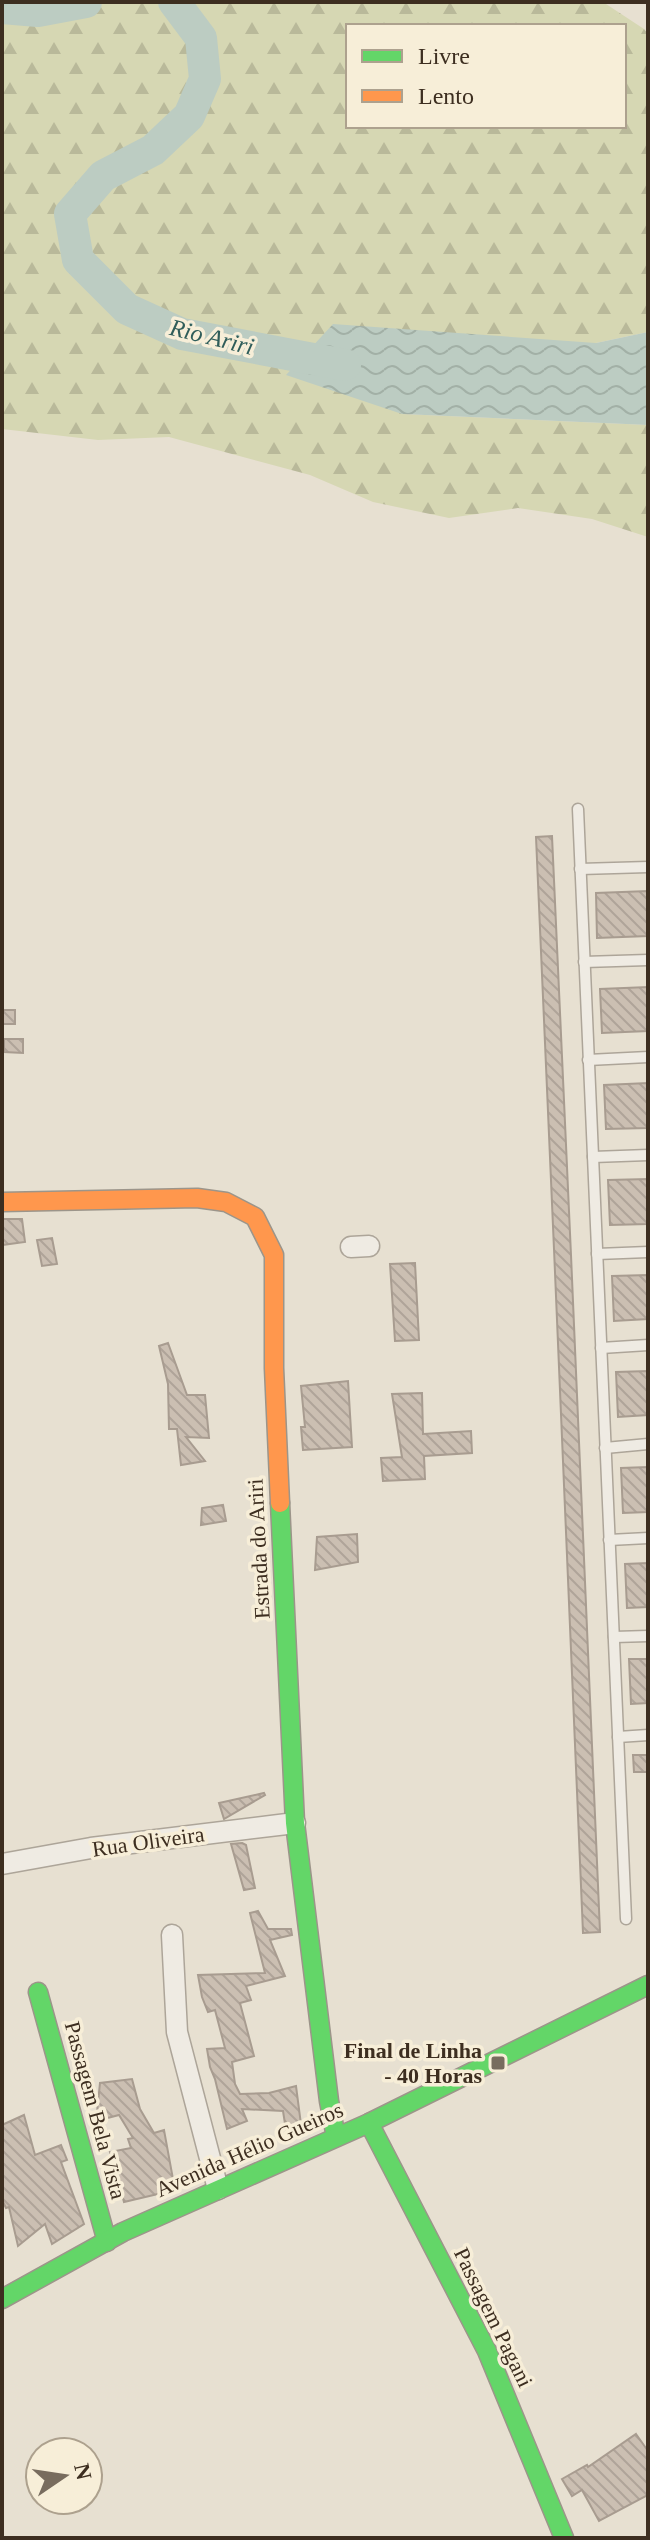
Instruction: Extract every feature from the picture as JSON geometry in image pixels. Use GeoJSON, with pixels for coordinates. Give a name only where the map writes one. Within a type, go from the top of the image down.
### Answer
{"type":"FeatureCollection","features":[{"type":"Feature","properties":{"kind":"street","name":"Estrada do Ariri"},"geometry":{"type":"LineString","coordinates":[[2,1202],[197,1198],[226,1202],[255,1217],[274,1255],[274,1368],[295,1823],[336,2137]]}},
{"type":"Feature","properties":{"kind":"street","name":"Rua Oliveira"},"geometry":{"type":"LineString","coordinates":[[2,1864],[91,1848],[295,1823]]}},
{"type":"Feature","properties":{"kind":"street"},"geometry":{"type":"LineString","coordinates":[[172,1935],[177,2032],[218,2189]]}},
{"type":"Feature","properties":{"kind":"street","name":"Avenida Hélio Gueiros"},"geometry":{"type":"LineString","coordinates":[[3,2296],[123,2232],[369,2123],[648,1985]]}},
{"type":"Feature","properties":{"kind":"street","name":"Passagem Bela Vista"},"geometry":{"type":"LineString","coordinates":[[38,1992],[107,2242]]}},
{"type":"Feature","properties":{"kind":"street","name":"Passagem Pagani"},"geometry":{"type":"LineString","coordinates":[[369,2123],[487,2351],[564,2538]]}},
{"type":"Feature","properties":{"kind":"lane"},"geometry":{"type":"LineString","coordinates":[[578,809],[626,1919]]}},
{"type":"Feature","properties":{"kind":"lane"},"geometry":{"type":"LineString","coordinates":[[580,869],[648,867]]}},
{"type":"Feature","properties":{"kind":"lane"},"geometry":{"type":"LineString","coordinates":[[584,962],[648,960]]}},
{"type":"Feature","properties":{"kind":"lane"},"geometry":{"type":"LineString","coordinates":[[588,1060],[648,1057]]}},
{"type":"Feature","properties":{"kind":"lane"},"geometry":{"type":"LineString","coordinates":[[593,1157],[648,1155]]}},
{"type":"Feature","properties":{"kind":"lane"},"geometry":{"type":"LineString","coordinates":[[597,1254],[648,1252]]}},
{"type":"Feature","properties":{"kind":"lane"},"geometry":{"type":"LineString","coordinates":[[601,1348],[648,1345]]}},
{"type":"Feature","properties":{"kind":"lane"},"geometry":{"type":"LineString","coordinates":[[605,1448],[648,1444]]}},
{"type":"Feature","properties":{"kind":"lane"},"geometry":{"type":"LineString","coordinates":[[609,1540],[648,1538]]}},
{"type":"Feature","properties":{"kind":"lane"},"geometry":{"type":"LineString","coordinates":[[614,1637],[648,1636]]}},
{"type":"Feature","properties":{"kind":"lane"},"geometry":{"type":"LineString","coordinates":[[618,1737],[648,1735]]}},
{"type":"Feature","properties":{"kind":"green space"},"geometry":{"type":"Polygon","coordinates":[[[2,2],[603,2],[648,34],[648,332],[596,343],[402,414],[648,425],[648,537],[592,519],[518,508],[449,518],[373,502],[310,475],[169,437],[98,440],[2,429],[2,2]]]}},
{"type":"Feature","properties":{"kind":"water"},"geometry":{"type":"Polygon","coordinates":[[[333,324],[596,343],[648,332],[648,425],[402,414],[286,375],[333,324]]]}},
{"type":"Feature","properties":{"kind":"building"},"geometry":{"type":"Polygon","coordinates":[[[552,836],[600,1932],[583,1933],[536,837],[552,836]]]}},
{"type":"Feature","properties":{"kind":"building"},"geometry":{"type":"Polygon","coordinates":[[[648,891],[648,936],[597,938],[596,893],[648,891]]]}},
{"type":"Feature","properties":{"kind":"building"},"geometry":{"type":"Polygon","coordinates":[[[648,987],[648,1031],[602,1033],[600,989],[648,987]]]}},
{"type":"Feature","properties":{"kind":"building"},"geometry":{"type":"Polygon","coordinates":[[[2,1010],[15,1010],[15,1024],[2,1024],[2,1010]]]}},
{"type":"Feature","properties":{"kind":"building"},"geometry":{"type":"Polygon","coordinates":[[[4,1039],[23,1039],[23,1053],[4,1052],[4,1039]]]}},
{"type":"Feature","properties":{"kind":"building"},"geometry":{"type":"Polygon","coordinates":[[[648,1083],[648,1128],[606,1129],[604,1085],[648,1083]]]}},
{"type":"Feature","properties":{"kind":"building"},"geometry":{"type":"Polygon","coordinates":[[[648,1179],[648,1224],[610,1225],[608,1180],[648,1179]]]}},
{"type":"Feature","properties":{"kind":"building"},"geometry":{"type":"Polygon","coordinates":[[[2,1219],[22,1219],[25,1242],[2,1245],[2,1219]]]}},
{"type":"Feature","properties":{"kind":"building"},"geometry":{"type":"Polygon","coordinates":[[[52,1238],[57,1264],[42,1266],[37,1240],[52,1238]]]}},
{"type":"Feature","properties":{"kind":"building"},"geometry":{"type":"Polygon","coordinates":[[[415,1263],[419,1340],[395,1341],[390,1264],[415,1263]]]}},
{"type":"Feature","properties":{"kind":"building"},"geometry":{"type":"Polygon","coordinates":[[[648,1275],[648,1319],[614,1321],[612,1276],[648,1275]]]}},
{"type":"Feature","properties":{"kind":"building"},"geometry":{"type":"Polygon","coordinates":[[[168,1343],[187,1395],[205,1395],[209,1438],[186,1437],[205,1461],[181,1465],[177,1429],[169,1429],[168,1384],[159,1346],[168,1343]]]}},
{"type":"Feature","properties":{"kind":"building"},"geometry":{"type":"Polygon","coordinates":[[[648,1371],[648,1415],[618,1417],[616,1372],[648,1371]]]}},
{"type":"Feature","properties":{"kind":"building"},"geometry":{"type":"Polygon","coordinates":[[[348,1381],[352,1447],[303,1450],[301,1427],[305,1427],[301,1386],[348,1381]]]}},
{"type":"Feature","properties":{"kind":"building"},"geometry":{"type":"Polygon","coordinates":[[[422,1393],[423,1434],[471,1431],[472,1453],[424,1456],[425,1479],[383,1481],[381,1458],[402,1457],[392,1394],[422,1393]]]}},
{"type":"Feature","properties":{"kind":"building"},"geometry":{"type":"Polygon","coordinates":[[[648,1467],[648,1512],[623,1513],[621,1468],[648,1467]]]}},
{"type":"Feature","properties":{"kind":"building"},"geometry":{"type":"Polygon","coordinates":[[[223,1505],[226,1521],[201,1525],[202,1508],[223,1505]]]}},
{"type":"Feature","properties":{"kind":"building"},"geometry":{"type":"Polygon","coordinates":[[[357,1534],[358,1562],[315,1570],[317,1537],[357,1534]]]}},
{"type":"Feature","properties":{"kind":"building"},"geometry":{"type":"Polygon","coordinates":[[[648,1563],[648,1607],[627,1608],[625,1564],[648,1563]]]}},
{"type":"Feature","properties":{"kind":"building"},"geometry":{"type":"Polygon","coordinates":[[[629,1659],[648,1659],[648,1703],[631,1704],[629,1659]]]}},
{"type":"Feature","properties":{"kind":"building"},"geometry":{"type":"Polygon","coordinates":[[[633,1755],[648,1755],[648,1772],[634,1772],[633,1755]]]}},
{"type":"Feature","properties":{"kind":"building"},"geometry":{"type":"Polygon","coordinates":[[[265,1795],[224,1819],[219,1803],[265,1795]]]}},
{"type":"Feature","properties":{"kind":"building"},"geometry":{"type":"Polygon","coordinates":[[[231,1844],[246,1845],[255,1888],[244,1890],[231,1844]]]}},
{"type":"Feature","properties":{"kind":"building"},"geometry":{"type":"Polygon","coordinates":[[[258,1911],[268,1929],[291,1929],[292,1935],[270,1940],[285,1976],[246,1986],[251,2000],[240,2003],[254,2056],[232,2062],[235,2084],[240,2094],[269,2093],[296,2086],[302,2132],[286,2130],[283,2111],[242,2109],[247,2121],[227,2129],[210,2067],[207,2049],[225,2048],[215,2010],[208,2012],[202,1997],[198,1975],[265,1973],[250,1913],[258,1911]]]}},
{"type":"Feature","properties":{"kind":"building"},"geometry":{"type":"Polygon","coordinates":[[[132,2079],[140,2109],[154,2133],[164,2130],[175,2190],[124,2202],[110,2152],[131,2148],[128,2139],[133,2138],[119,2115],[100,2120],[97,2112],[100,2083],[132,2079]]]}},
{"type":"Feature","properties":{"kind":"building"},"geometry":{"type":"Polygon","coordinates":[[[24,2115],[35,2155],[61,2145],[67,2160],[61,2162],[84,2224],[52,2244],[45,2224],[18,2246],[9,2207],[6,2208],[2,2200],[2,2125],[24,2115]]]}},
{"type":"Feature","properties":{"kind":"building"},"geometry":{"type":"Polygon","coordinates":[[[636,2434],[648,2451],[648,2495],[599,2521],[582,2490],[572,2496],[562,2479],[588,2467],[636,2434]]]}},
{"type":"Feature","properties":{"kind":"waterway","name":"Rio Ariri"},"geometry":{"type":"LineString","coordinates":[[2,8],[38,11],[86,2]]}},
{"type":"Feature","properties":{"kind":"waterway","name":"Rio Ariri"},"geometry":{"type":"LineString","coordinates":[[174,2],[201,38],[205,79],[189,116],[153,150],[103,176],[70,214],[78,260],[127,309],[182,334],[345,365]]}},
{"type":"Feature","properties":{"kind":"traffic: fast"},"geometry":{"type":"LineString","coordinates":[[280,1503],[295,1823],[336,2137]]}},
{"type":"Feature","properties":{"kind":"traffic: fast"},"geometry":{"type":"LineString","coordinates":[[2,2299],[123,2232],[369,2123],[648,1985]]}},
{"type":"Feature","properties":{"kind":"traffic: fast"},"geometry":{"type":"LineString","coordinates":[[38,1992],[107,2242]]}},
{"type":"Feature","properties":{"kind":"traffic: fast"},"geometry":{"type":"LineString","coordinates":[[369,2123],[487,2351],[564,2538]]}},
{"type":"Feature","properties":{"kind":"traffic: slow"},"geometry":{"type":"LineString","coordinates":[[2,1202],[197,1198],[226,1202],[255,1217],[274,1255],[274,1368],[280,1503]]}},
{"type":"Feature","properties":{"kind":"place","name":"Final de Linha - 40 Horas"},"geometry":{"type":"Point","coordinates":[498,2063]}}]}
